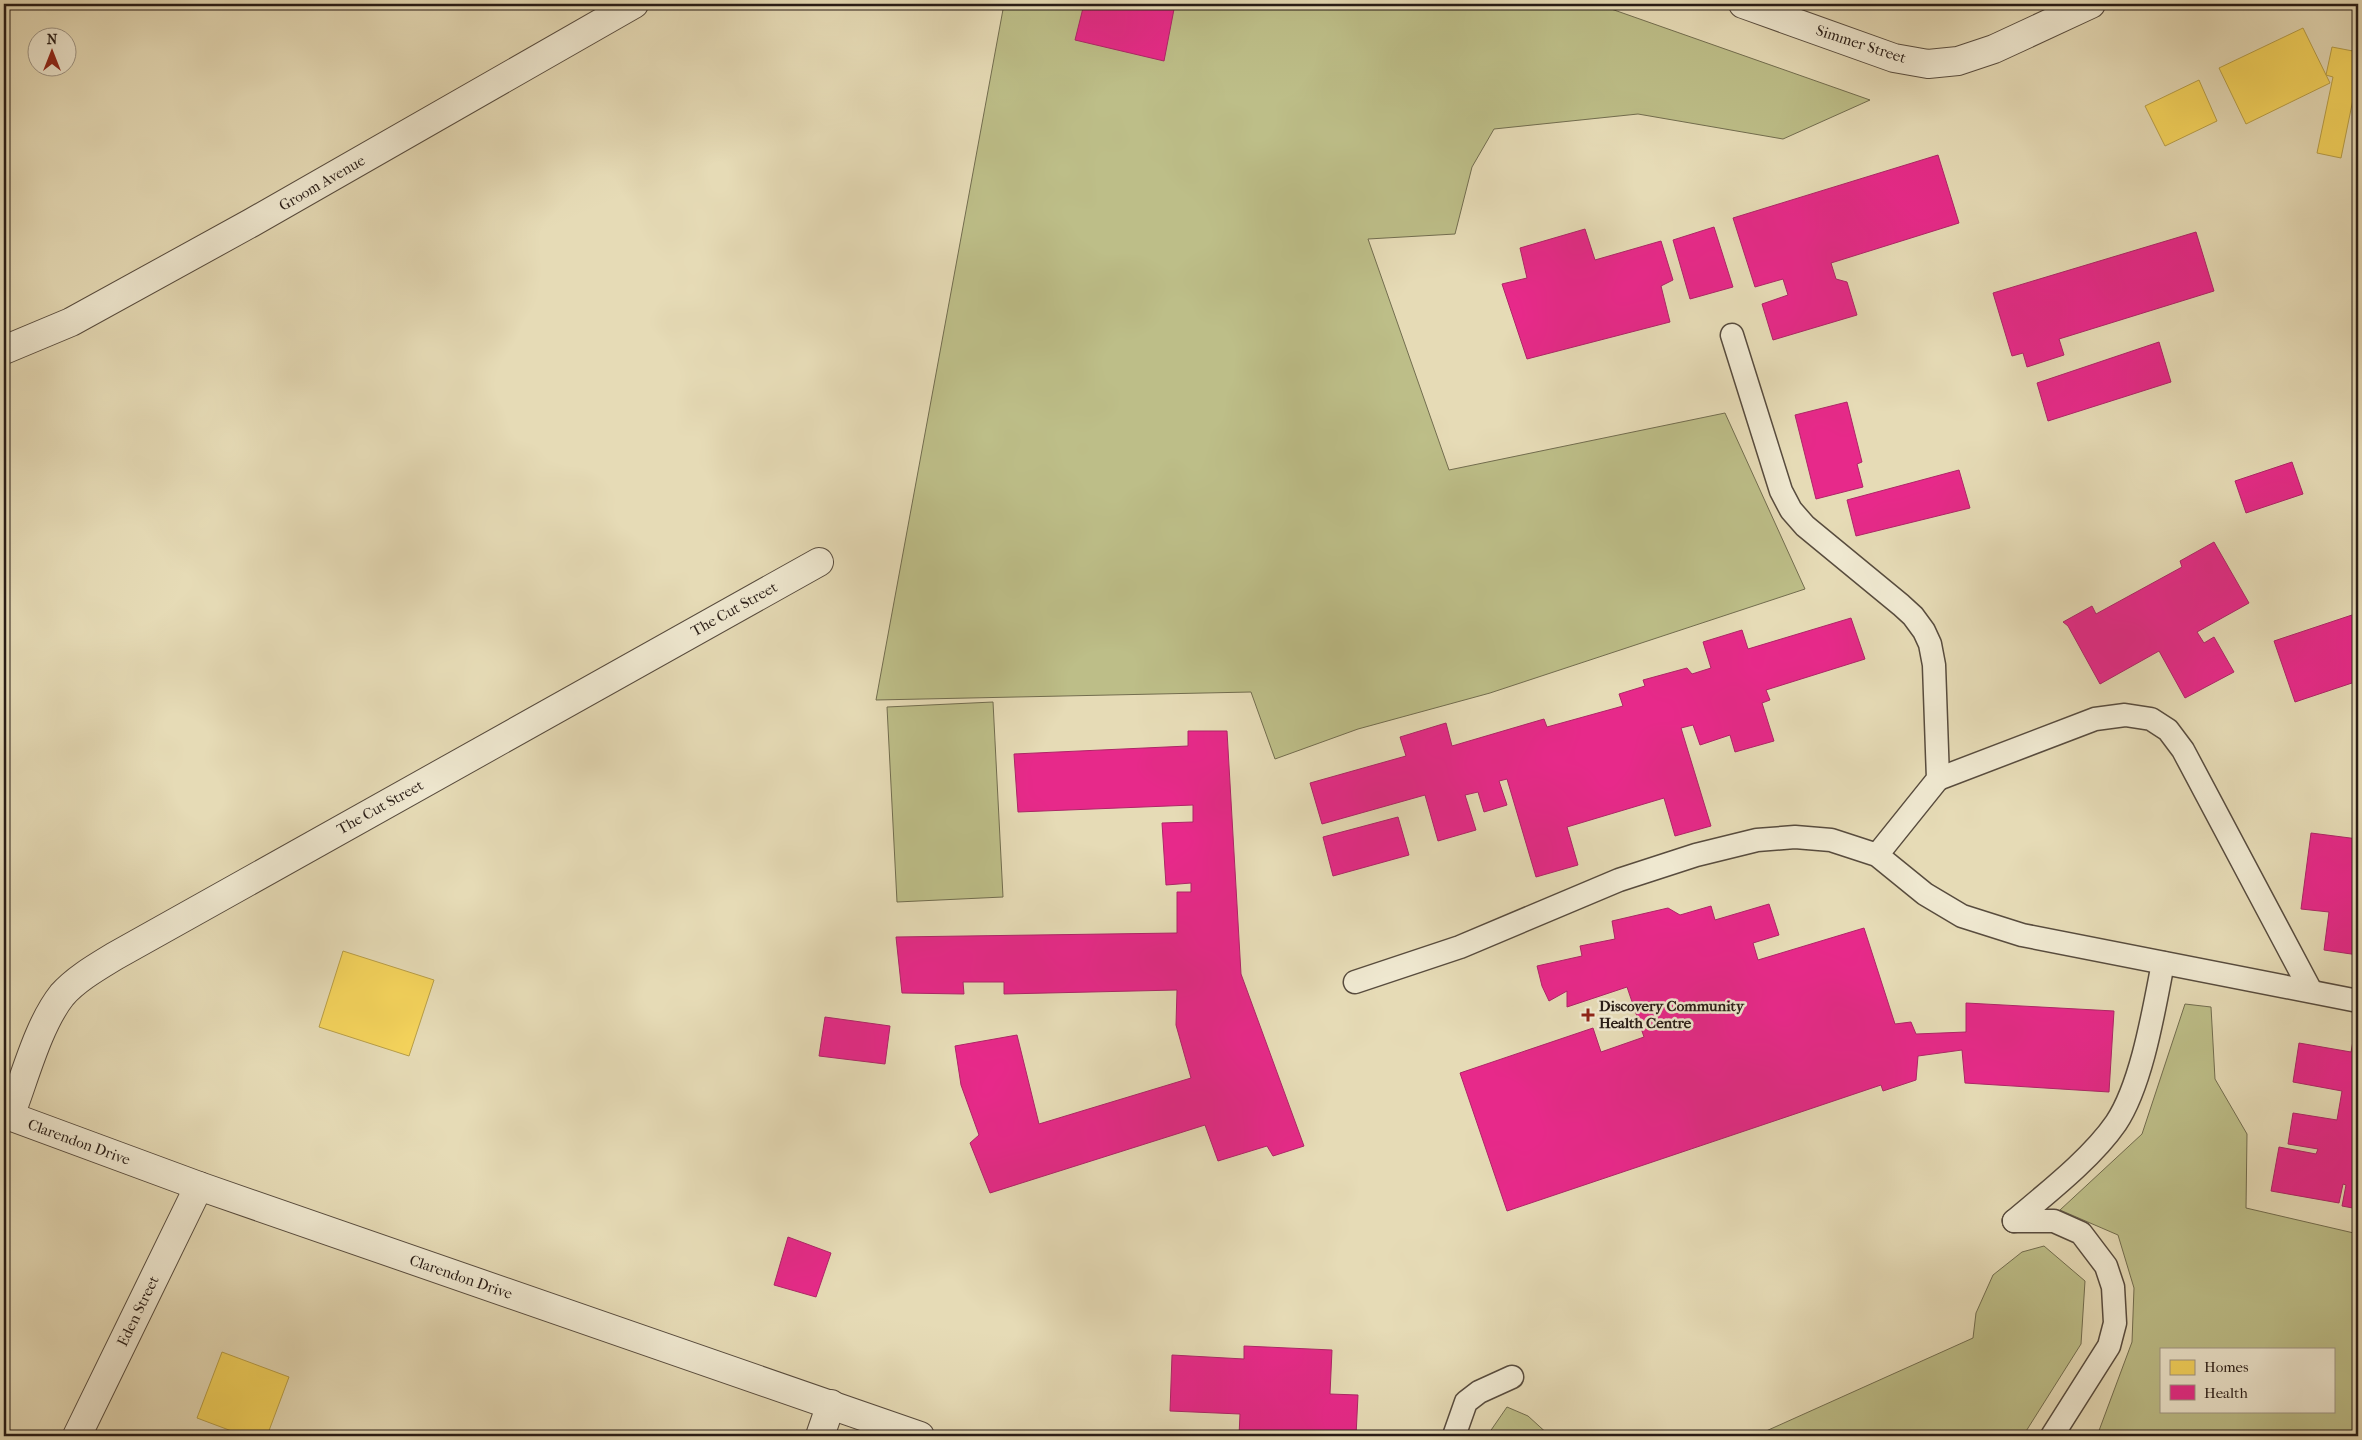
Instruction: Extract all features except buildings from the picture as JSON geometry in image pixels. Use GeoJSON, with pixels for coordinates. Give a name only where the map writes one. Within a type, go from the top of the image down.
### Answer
{"type":"FeatureCollection","features":[{"type":"Feature","properties":{"kind":"street","name":"Groom Avenue"},"geometry":{"type":"LineString","coordinates":[[4,350],[70,322],[252,224],[634,4]]}},
{"type":"Feature","properties":{"kind":"street","name":"Simmer Street"},"geometry":{"type":"LineString","coordinates":[[1743,4],[1894,58],[1928,64],[1958,61],[1994,48],[2091,4]]}},
{"type":"Feature","properties":{"kind":"street","name":"The Cut Street"},"geometry":{"type":"LineString","coordinates":[[7,1115],[46,1021],[63,995],[85,975],[124,951],[819,562]]}},
{"type":"Feature","properties":{"kind":"street","name":"Clarendon Drive"},"geometry":{"type":"LineString","coordinates":[[7,1115],[199,1186],[920,1436]]}},
{"type":"Feature","properties":{"kind":"street","name":"Eden Street"},"geometry":{"type":"LineString","coordinates":[[77,1436],[199,1186]]}},
{"type":"Feature","properties":{"kind":"street"},"geometry":{"type":"LineString","coordinates":[[820,1436],[831,1404]]}},
{"type":"Feature","properties":{"kind":"lane"},"geometry":{"type":"LineString","coordinates":[[1732,335],[1781,491],[1791,510],[1805,526],[1913,616],[1930,644],[1934,665],[1938,778]]}},
{"type":"Feature","properties":{"kind":"lane"},"geometry":{"type":"LineString","coordinates":[[1878,855],[1938,778],[2096,719],[2125,715],[2151,719],[2168,730],[2183,750],[2311,991]]}},
{"type":"Feature","properties":{"kind":"lane"},"geometry":{"type":"LineString","coordinates":[[1355,982],[1460,947],[1619,880],[1696,855],[1748,842],[1795,837],[1831,840],[1878,855],[1926,894],[1962,916],[2022,935],[2358,1001]]}},
{"type":"Feature","properties":{"kind":"lane"},"geometry":{"type":"LineString","coordinates":[[2052,1436],[2109,1346],[2116,1323],[2113,1287],[2106,1266],[2082,1233],[2054,1221],[2014,1221],[2095,1148],[2116,1122],[2130,1094],[2141,1060],[2152,1021],[2163,963]]}},
{"type":"Feature","properties":{"kind":"lane"},"geometry":{"type":"LineString","coordinates":[[1454,1436],[1460,1395],[1479,1392],[1512,1377]]}},
{"type":"Feature","properties":{"kind":"green space"},"geometry":{"type":"Polygon","coordinates":[[[1004,4],[1597,4],[1870,100],[1783,139],[1638,114],[1494,129],[1472,167],[1455,234],[1368,239],[1449,470],[1725,413],[1805,589],[1490,693],[1358,729],[1275,759],[1251,692],[876,700],[1004,4]]]}},
{"type":"Feature","properties":{"kind":"green space"},"geometry":{"type":"Polygon","coordinates":[[[993,702],[1003,897],[897,902],[887,707],[993,702]]]}},
{"type":"Feature","properties":{"kind":"green space"},"geometry":{"type":"Polygon","coordinates":[[[2185,1004],[2211,1007],[2215,1079],[2247,1134],[2246,1208],[2358,1234],[2358,1436],[2097,1436],[2132,1342],[2134,1288],[2118,1235],[2060,1210],[2142,1134],[2185,1004]]]}},
{"type":"Feature","properties":{"kind":"green space"},"geometry":{"type":"Polygon","coordinates":[[[2044,1246],[2085,1281],[2081,1344],[2023,1436],[1755,1436],[1973,1338],[1976,1313],[1993,1275],[2022,1252],[2044,1246]]]}},
{"type":"Feature","properties":{"kind":"green space"},"geometry":{"type":"Polygon","coordinates":[[[1507,1407],[1528,1416],[1550,1436],[1487,1436],[1507,1407]]]}},
{"type":"Feature","properties":{"kind":"place","name":"Discovery Community Health Centre"},"geometry":{"type":"Point","coordinates":[1588,1015]}}]}
